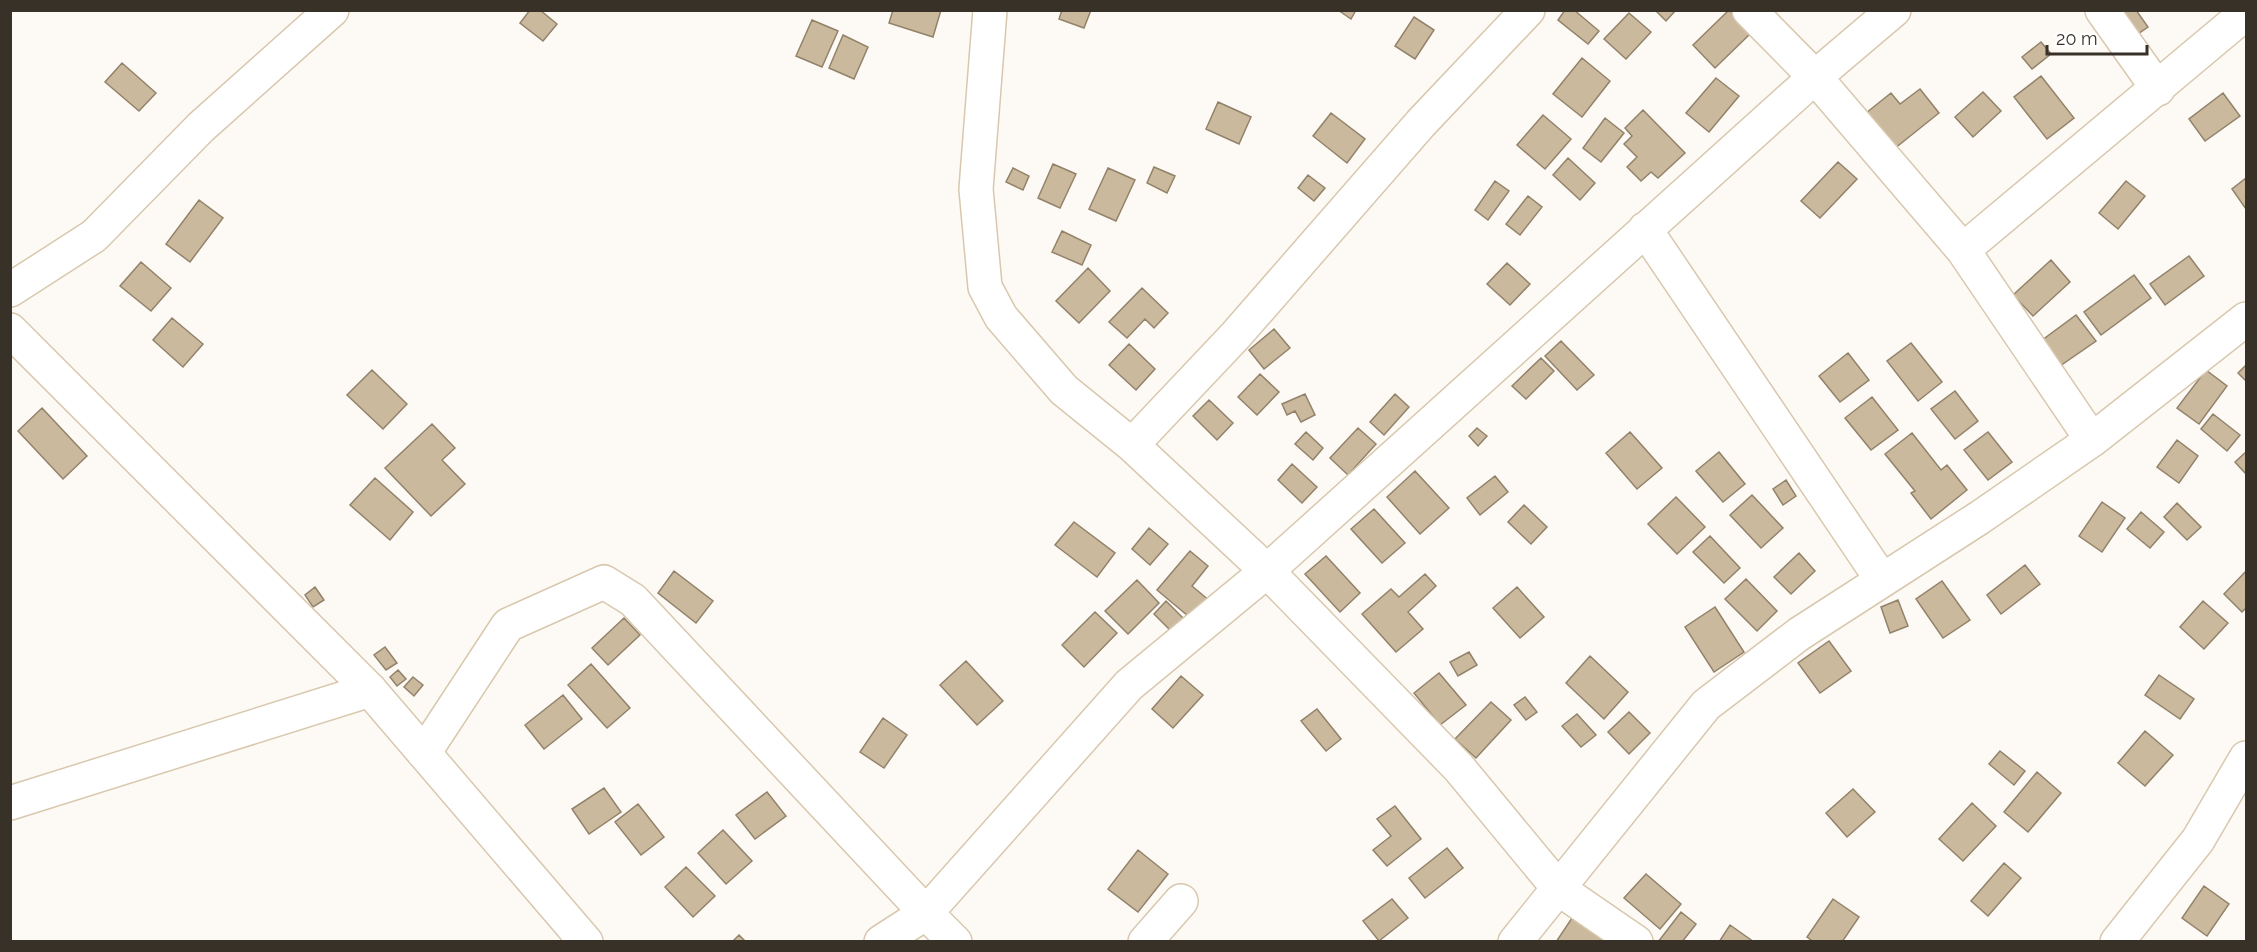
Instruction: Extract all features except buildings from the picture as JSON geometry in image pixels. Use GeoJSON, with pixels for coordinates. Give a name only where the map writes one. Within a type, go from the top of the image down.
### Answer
{"type":"FeatureCollection","features":[{"type":"Feature","properties":{"kind":"street"},"geometry":{"type":"LineString","coordinates":[[10,290],[94,236],[201,128],[332,10]]}},
{"type":"Feature","properties":{"kind":"street"},"geometry":{"type":"LineString","coordinates":[[990,10],[976,189],[985,287],[1001,317],[1064,390],[1132,445],[1267,571],[1459,768],[1559,889],[1636,942]]}},
{"type":"Feature","properties":{"kind":"street"},"geometry":{"type":"LineString","coordinates":[[1132,445],[1236,335],[1421,123],[1528,10]]}},
{"type":"Feature","properties":{"kind":"street"},"geometry":{"type":"LineString","coordinates":[[1749,10],[1815,77],[1963,250],[2092,440]]}},
{"type":"Feature","properties":{"kind":"street"},"geometry":{"type":"LineString","coordinates":[[881,942],[926,913],[1129,685],[1267,571],[1815,77],[1894,10]]}},
{"type":"Feature","properties":{"kind":"street"},"geometry":{"type":"LineString","coordinates":[[2102,10],[2158,89]]}},
{"type":"Feature","properties":{"kind":"street"},"geometry":{"type":"LineString","coordinates":[[1963,250],[2247,13]]}},
{"type":"Feature","properties":{"kind":"street"},"geometry":{"type":"LineString","coordinates":[[1646,229],[1882,580]]}},
{"type":"Feature","properties":{"kind":"street"},"geometry":{"type":"LineString","coordinates":[[1515,942],[1706,705],[1799,634],[1979,518],[2092,440],[2247,319]]}},
{"type":"Feature","properties":{"kind":"street"},"geometry":{"type":"LineString","coordinates":[[10,330],[370,690],[586,942]]}},
{"type":"Feature","properties":{"kind":"street"},"geometry":{"type":"LineString","coordinates":[[424,753],[508,625],[604,582],[633,600],[955,942]]}},
{"type":"Feature","properties":{"kind":"street"},"geometry":{"type":"LineString","coordinates":[[10,803],[370,690]]}},
{"type":"Feature","properties":{"kind":"street"},"geometry":{"type":"LineString","coordinates":[[2117,942],[2198,840],[2247,758]]}},
{"type":"Feature","properties":{"kind":"street"},"geometry":{"type":"LineString","coordinates":[[1145,942],[1181,901]]}}]}
